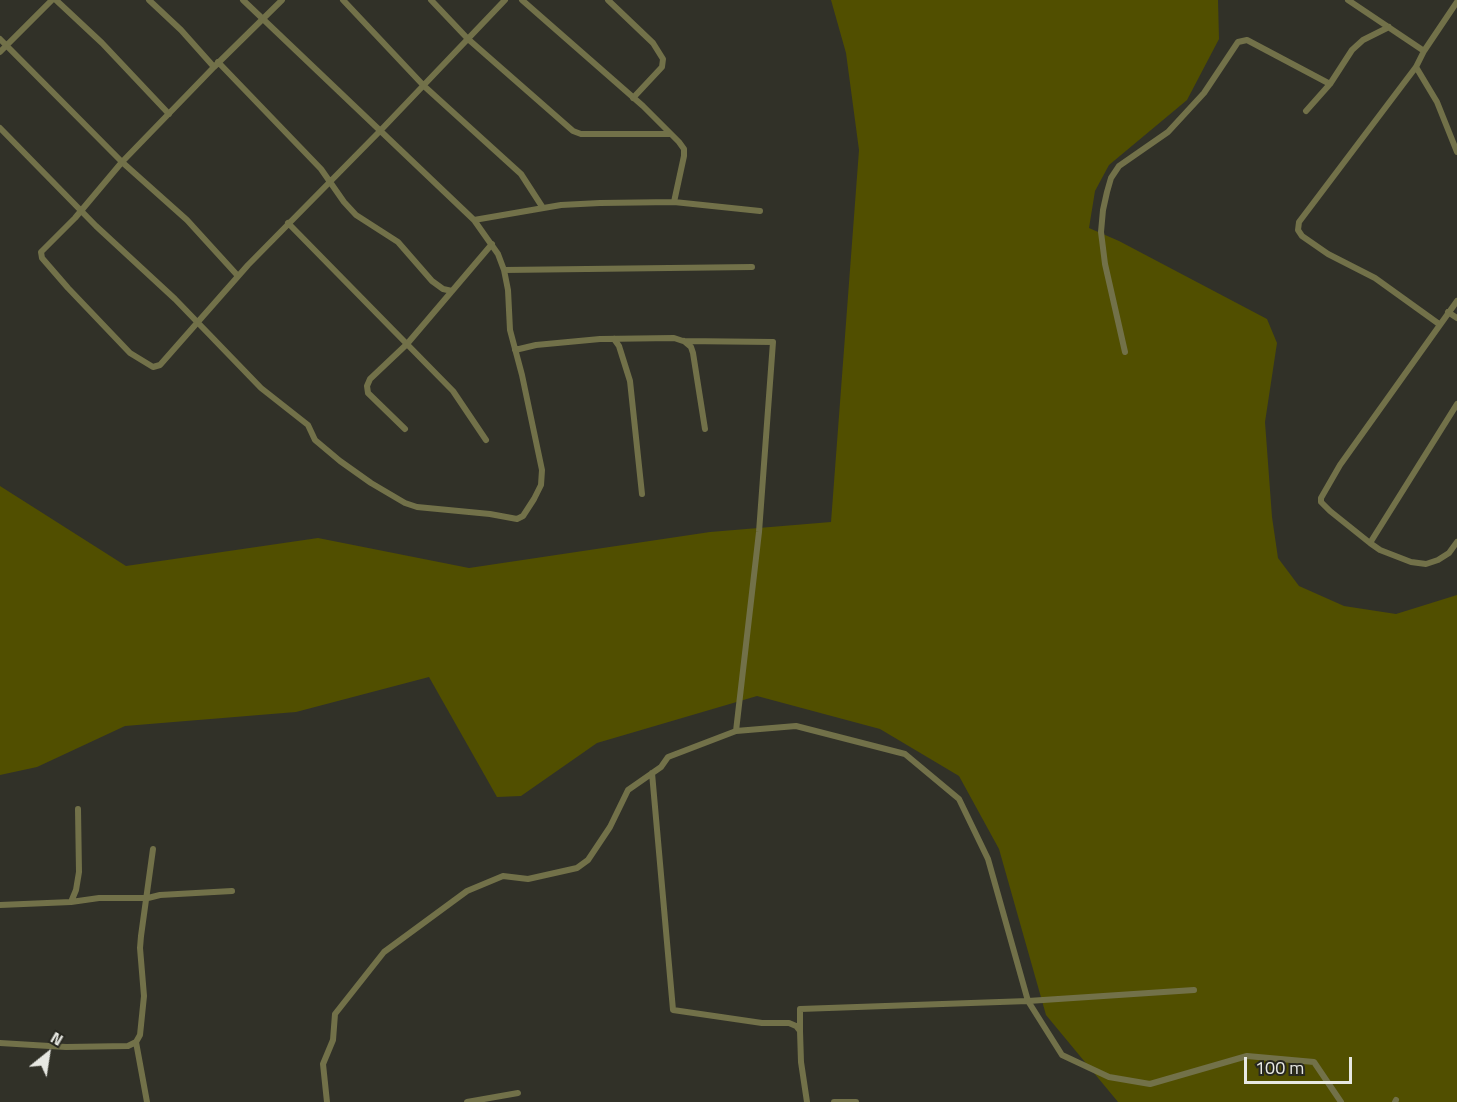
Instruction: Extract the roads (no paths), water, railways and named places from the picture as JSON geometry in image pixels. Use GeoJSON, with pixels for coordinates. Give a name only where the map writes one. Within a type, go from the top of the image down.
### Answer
{"type":"FeatureCollection","features":[{"type":"Feature","properties":{"kind":"street"},"geometry":{"type":"LineString","coordinates":[[0,52],[54,0],[102,43],[169,114]]}},
{"type":"Feature","properties":{"kind":"street"},"geometry":{"type":"LineString","coordinates":[[149,0],[321,168],[344,202],[356,215],[398,242],[432,281],[443,289],[452,291]]}},
{"type":"Feature","properties":{"kind":"street"},"geometry":{"type":"LineString","coordinates":[[0,128],[261,388],[308,426],[315,440],[371,483],[405,503],[417,507],[517,519],[527,511],[534,499],[541,485],[543,470],[510,330],[508,290],[504,270],[492,244],[474,220],[422,169],[243,0]]}},
{"type":"Feature","properties":{"kind":"street"},"geometry":{"type":"LineString","coordinates":[[282,0],[216,64],[122,162],[82,210],[41,252],[42,258],[130,353],[153,368],[160,364],[196,321],[288,223],[424,86],[505,0]]}},
{"type":"Feature","properties":{"kind":"street"},"geometry":{"type":"LineString","coordinates":[[343,0],[424,86],[520,174],[543,208]]}},
{"type":"Feature","properties":{"kind":"street"},"geometry":{"type":"LineString","coordinates":[[431,0],[468,39],[573,131],[581,134],[670,134]]}},
{"type":"Feature","properties":{"kind":"street"},"geometry":{"type":"LineString","coordinates":[[522,0],[633,98],[684,149],[674,202]]}},
{"type":"Feature","properties":{"kind":"street"},"geometry":{"type":"LineString","coordinates":[[608,0],[653,43],[663,59],[662,67],[633,98]]}},
{"type":"Feature","properties":{"kind":"street"},"geometry":{"type":"LineString","coordinates":[[1348,0],[1424,51]]}},
{"type":"Feature","properties":{"kind":"street"},"geometry":{"type":"LineString","coordinates":[[1439,324],[1376,278],[1328,254],[1302,236],[1298,230],[1299,222],[1416,67],[1457,2]]}},
{"type":"Feature","properties":{"kind":"street"},"geometry":{"type":"LineString","coordinates":[[1306,111],[1330,84],[1352,50],[1363,40],[1389,27]]}},
{"type":"Feature","properties":{"kind":"street"},"geometry":{"type":"LineString","coordinates":[[0,39],[122,162],[187,220],[238,276]]}},
{"type":"Feature","properties":{"kind":"street"},"geometry":{"type":"LineString","coordinates":[[1125,352],[1105,264],[1101,232],[1102,210],[1111,178],[1119,166],[1168,132],[1204,93],[1238,42],[1247,40],[1330,84]]}},
{"type":"Feature","properties":{"kind":"street"},"geometry":{"type":"LineString","coordinates":[[1416,67],[1437,102],[1457,152]]}},
{"type":"Feature","properties":{"kind":"street"},"geometry":{"type":"LineString","coordinates":[[474,220],[543,208],[600,204],[674,202],[760,211]]}},
{"type":"Feature","properties":{"kind":"street"},"geometry":{"type":"LineString","coordinates":[[288,223],[453,391],[486,440]]}},
{"type":"Feature","properties":{"kind":"street"},"geometry":{"type":"LineString","coordinates":[[405,429],[368,393],[367,386],[370,379],[407,344],[492,244]]}},
{"type":"Feature","properties":{"kind":"street"},"geometry":{"type":"LineString","coordinates":[[504,270],[752,267]]}},
{"type":"Feature","properties":{"kind":"street"},"geometry":{"type":"LineString","coordinates":[[1457,301],[1340,465],[1322,494],[1321,502],[1380,550],[1411,562],[1426,564],[1444,557],[1457,542]]}},
{"type":"Feature","properties":{"kind":"street"},"geometry":{"type":"LineString","coordinates":[[1448,312],[1457,318]]}},
{"type":"Feature","properties":{"kind":"street"},"geometry":{"type":"LineString","coordinates":[[515,350],[536,345],[614,339],[674,338],[773,342],[759,532],[736,731]]}},
{"type":"Feature","properties":{"kind":"street"},"geometry":{"type":"LineString","coordinates":[[614,339],[619,346],[630,381],[642,494]]}},
{"type":"Feature","properties":{"kind":"street"},"geometry":{"type":"LineString","coordinates":[[683,340],[691,346],[693,353],[705,429]]}},
{"type":"Feature","properties":{"kind":"street"},"geometry":{"type":"LineString","coordinates":[[1370,543],[1457,404]]}},
{"type":"Feature","properties":{"kind":"street"},"geometry":{"type":"LineString","coordinates":[[327,1102],[323,1064],[333,1040],[335,1014],[384,952],[467,891],[503,876],[528,879],[578,868],[588,860],[610,826],[628,790],[661,767],[668,757],[736,731],[796,726],[905,754],[959,799],[988,858],[1028,1001],[1062,1054],[1109,1077],[1150,1084],[1246,1056],[1314,1062],[1341,1102]]}},
{"type":"Feature","properties":{"kind":"street"},"geometry":{"type":"LineString","coordinates":[[652,773],[673,1010],[762,1023],[789,1023],[800,1031]]}},
{"type":"Feature","properties":{"kind":"street"},"geometry":{"type":"LineString","coordinates":[[71,902],[79,872],[78,809]]}},
{"type":"Feature","properties":{"kind":"street"},"geometry":{"type":"LineString","coordinates":[[0,1043],[66,1047],[128,1046],[136,1042],[140,1035],[143,1016],[144,996],[140,948],[153,849]]}},
{"type":"Feature","properties":{"kind":"street"},"geometry":{"type":"LineString","coordinates":[[0,905],[71,902],[99,898],[148,898],[168,894],[232,891]]}},
{"type":"Feature","properties":{"kind":"street"},"geometry":{"type":"LineString","coordinates":[[807,1102],[801,1062],[800,1009],[1028,1001],[1194,990]]}},
{"type":"Feature","properties":{"kind":"street"},"geometry":{"type":"LineString","coordinates":[[136,1042],[147,1102]]}},
{"type":"Feature","properties":{"kind":"street"},"geometry":{"type":"LineString","coordinates":[[467,1102],[518,1093]]}},
{"type":"Feature","properties":{"kind":"street"},"geometry":{"type":"LineString","coordinates":[[834,1102],[856,1102]]}}]}
